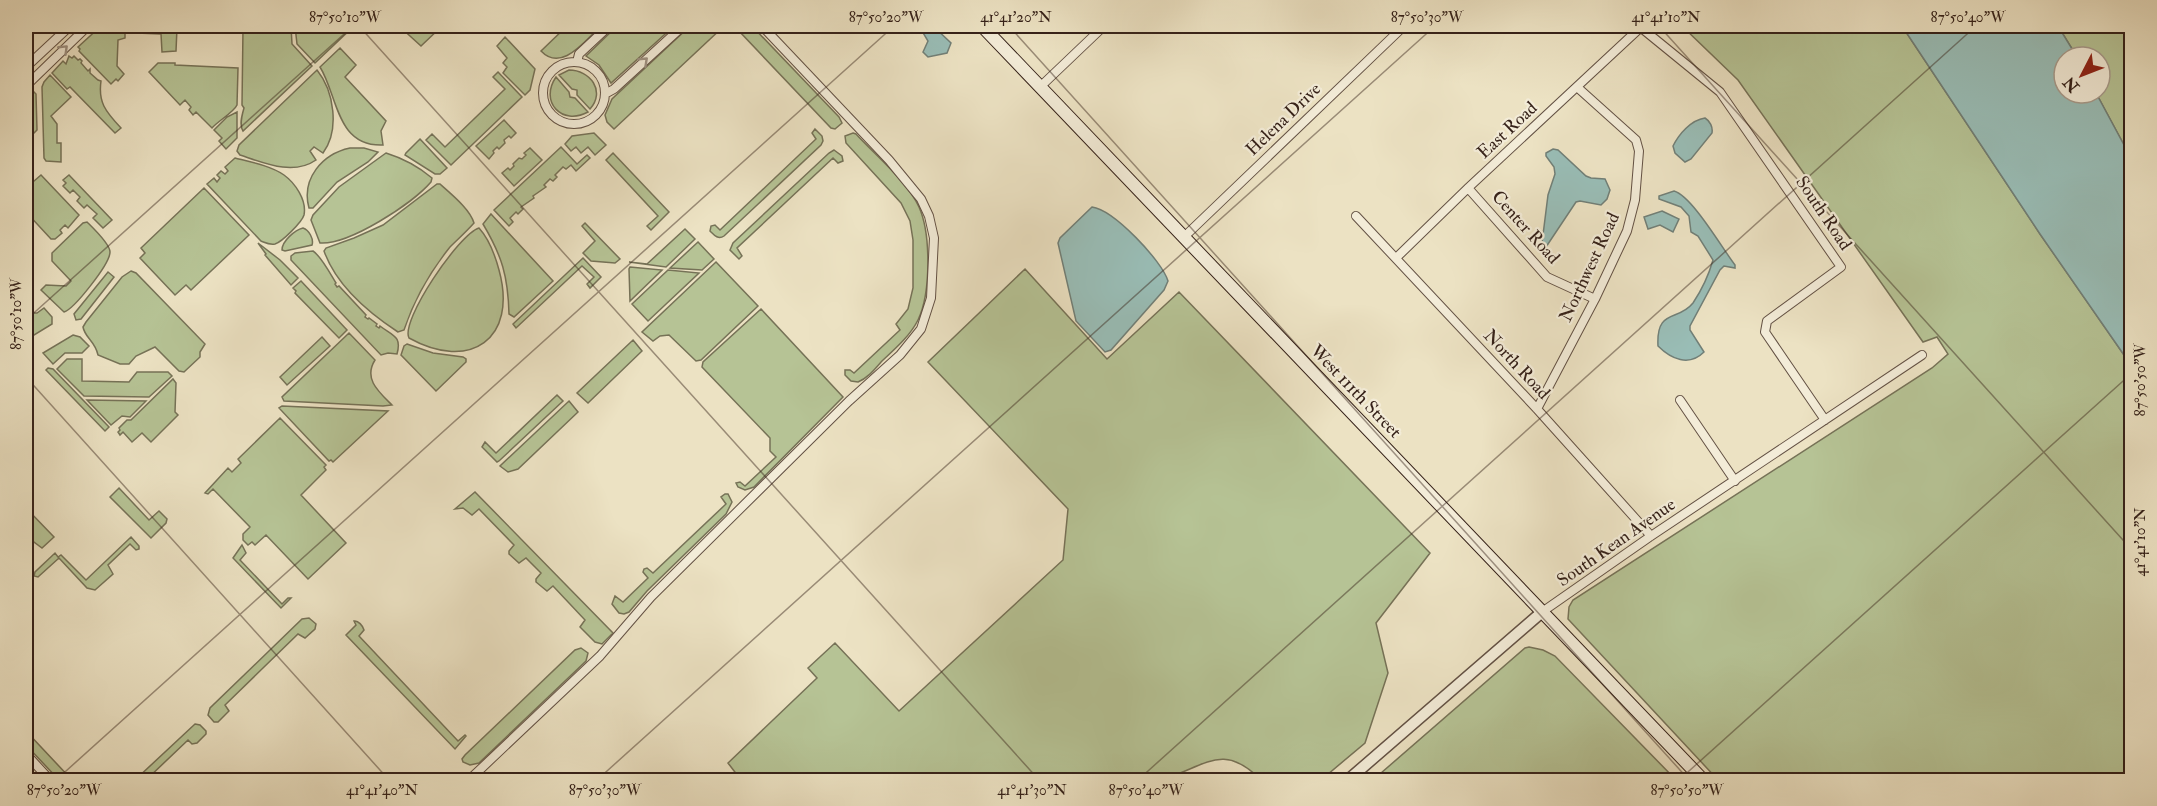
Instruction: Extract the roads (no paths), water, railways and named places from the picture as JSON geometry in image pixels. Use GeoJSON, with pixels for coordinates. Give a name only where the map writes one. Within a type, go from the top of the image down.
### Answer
{"type":"FeatureCollection","features":[{"type":"Feature","properties":{"kind":"main road","name":"West 111th Street"},"geometry":{"type":"LineString","coordinates":[[982,26],[1703,780]]}},
{"type":"Feature","properties":{"kind":"street"},"geometry":{"type":"LineString","coordinates":[[26,67],[70,26]]}},
{"type":"Feature","properties":{"kind":"street"},"geometry":{"type":"LineString","coordinates":[[26,86],[88,26]]}},
{"type":"Feature","properties":{"kind":"street"},"geometry":{"type":"LineString","coordinates":[[577,62],[579,54],[609,26]]}},
{"type":"Feature","properties":{"kind":"street"},"geometry":{"type":"LineString","coordinates":[[605,94],[614,89],[682,26]]}},
{"type":"Feature","properties":{"kind":"street"},"geometry":{"type":"LineString","coordinates":[[469,780],[600,656],[651,597],[849,401],[900,355],[921,328],[931,298],[934,238],[929,216],[921,199],[889,160],[762,26]]}},
{"type":"Feature","properties":{"kind":"street"},"geometry":{"type":"LineString","coordinates":[[1040,87],[1104,26]]}},
{"type":"Feature","properties":{"kind":"street","name":"Helena Drive"},"geometry":{"type":"LineString","coordinates":[[1184,237],[1404,26]]}},
{"type":"Feature","properties":{"kind":"street","name":"East Road"},"geometry":{"type":"LineString","coordinates":[[1396,258],[1640,26]]}},
{"type":"Feature","properties":{"kind":"street","name":"South Road"},"geometry":{"type":"LineString","coordinates":[[1640,26],[1720,92],[1841,267],[1767,321],[1764,332],[1825,420]]}},
{"type":"Feature","properties":{"kind":"street"},"geometry":{"type":"LineString","coordinates":[[577,62],[594,69],[600,76],[605,94],[601,110],[595,116],[580,124],[569,124],[550,115],[544,105],[543,84],[548,75],[560,65],[577,62]]}},
{"type":"Feature","properties":{"kind":"street","name":"Northwest Road"},"geometry":{"type":"LineString","coordinates":[[1537,409],[1595,299],[1627,231],[1635,200],[1639,150],[1636,140],[1630,132],[1577,87]]}},
{"type":"Feature","properties":{"kind":"street","name":"Center Road"},"geometry":{"type":"LineString","coordinates":[[1468,188],[1547,278],[1595,299]]}},
{"type":"Feature","properties":{"kind":"street","name":"North Road"},"geometry":{"type":"LineString","coordinates":[[1356,216],[1537,409],[1651,536]]}},
{"type":"Feature","properties":{"kind":"street","name":"South Kean Avenue"},"geometry":{"type":"LineString","coordinates":[[1348,780],[1542,612],[1651,536],[1922,355]]}},
{"type":"Feature","properties":{"kind":"street"},"geometry":{"type":"LineString","coordinates":[[1680,400],[1735,481]]}},
{"type":"Feature","properties":{"kind":"street"},"geometry":{"type":"LineString","coordinates":[[26,754],[50,780]]}},
{"type":"Feature","properties":{"kind":"water"},"geometry":{"type":"Polygon","coordinates":[[[919,26],[933,26],[951,43],[947,53],[928,57],[923,52],[928,41],[919,26]]]}},
{"type":"Feature","properties":{"kind":"water"},"geometry":{"type":"Polygon","coordinates":[[[1902,26],[2058,26],[2070,45],[2052,45],[2052,105],[2102,105],[2131,158],[2131,365],[2040,234],[1902,26]]]}},
{"type":"Feature","properties":{"kind":"water"},"geometry":{"type":"Polygon","coordinates":[[[1705,118],[1711,124],[1712,133],[1691,159],[1685,162],[1675,153],[1673,146],[1686,128],[1705,118]]]}},
{"type":"Feature","properties":{"kind":"water"},"geometry":{"type":"Polygon","coordinates":[[[1553,149],[1558,150],[1586,176],[1605,179],[1610,190],[1607,199],[1601,205],[1576,202],[1546,247],[1542,243],[1548,195],[1555,174],[1554,167],[1546,153],[1553,149]]]}},
{"type":"Feature","properties":{"kind":"water"},"geometry":{"type":"Polygon","coordinates":[[[1674,191],[1698,212],[1735,265],[1735,268],[1724,266],[1720,270],[1690,326],[1690,330],[1704,352],[1698,357],[1686,360],[1674,358],[1658,346],[1658,334],[1664,321],[1687,309],[1693,303],[1705,282],[1713,260],[1698,236],[1691,232],[1689,216],[1681,207],[1659,199],[1659,196],[1674,191]]]}},
{"type":"Feature","properties":{"kind":"water"},"geometry":{"type":"Polygon","coordinates":[[[1092,207],[1101,210],[1124,226],[1157,261],[1168,281],[1164,290],[1111,350],[1105,352],[1076,321],[1058,243],[1060,238],[1092,207]]]}},
{"type":"Feature","properties":{"kind":"water"},"geometry":{"type":"Polygon","coordinates":[[[1662,211],[1679,219],[1673,232],[1660,225],[1648,229],[1644,217],[1662,211]]]}}]}
